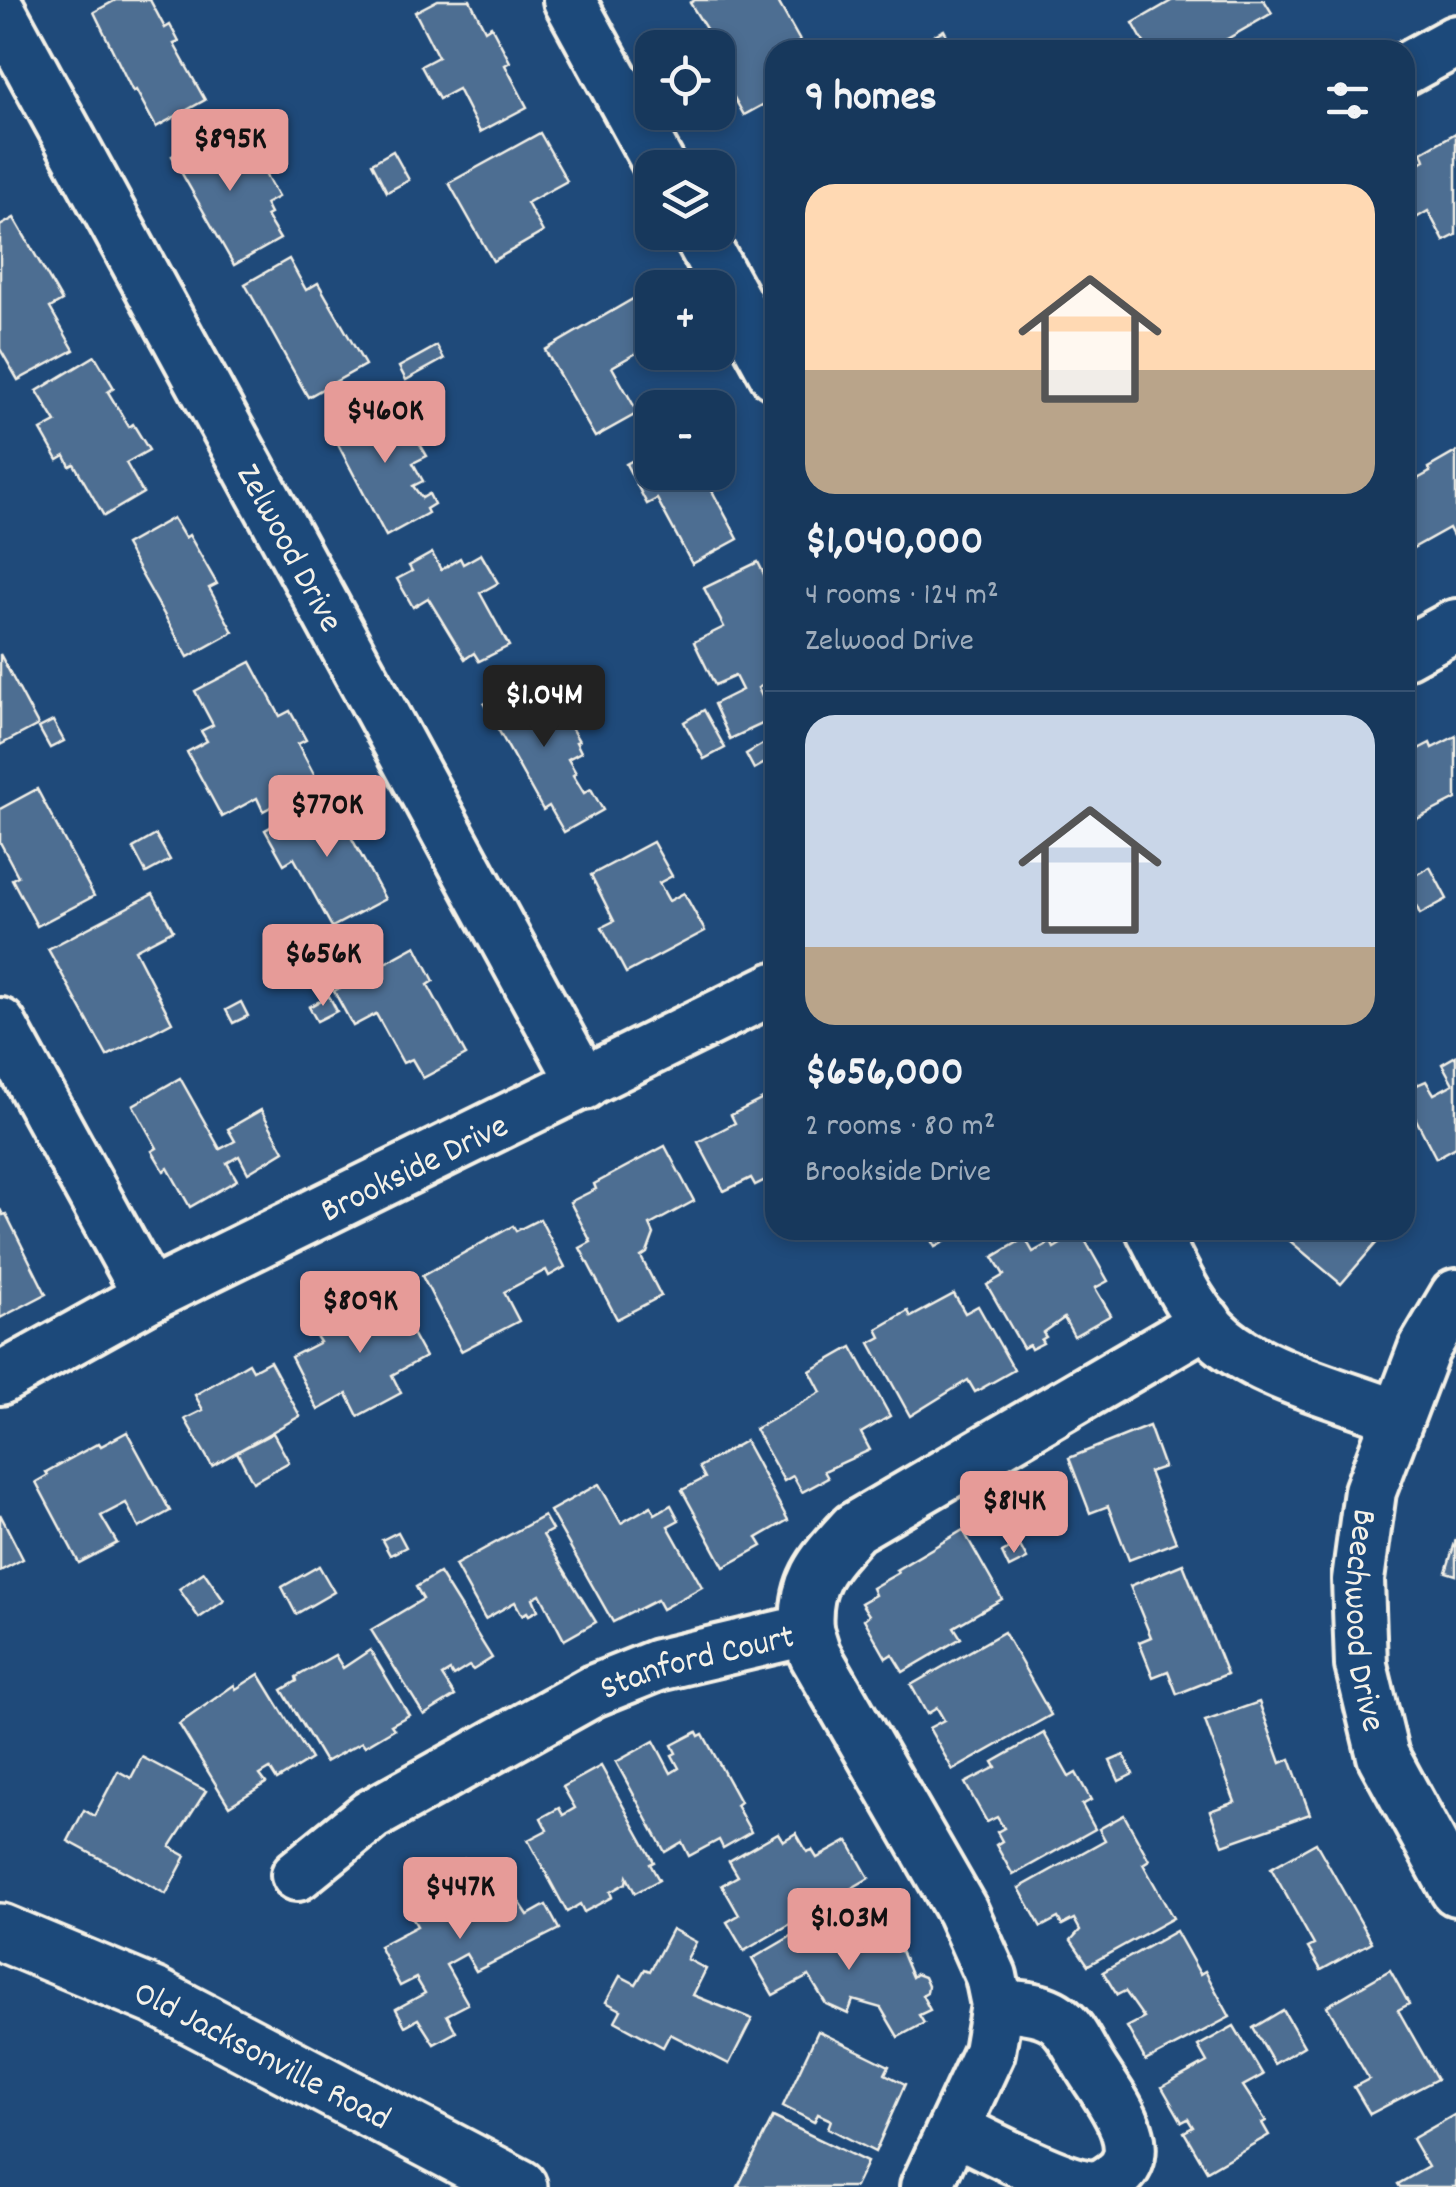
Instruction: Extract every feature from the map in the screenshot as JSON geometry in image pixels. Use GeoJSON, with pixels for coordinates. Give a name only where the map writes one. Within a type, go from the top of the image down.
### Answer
{"type":"FeatureCollection","features":[{"type":"Feature","properties":{"kind":"main road","name":"Old Jacksonville Road"},"geometry":{"type":"LineString","coordinates":[[0,1932],[154,1996],[519,2187]]}},
{"type":"Feature","properties":{"kind":"street"},"geometry":{"type":"LineString","coordinates":[[569,0],[651,150]]}},
{"type":"Feature","properties":{"kind":"street","name":"Zelwood Drive"},"geometry":{"type":"LineString","coordinates":[[0,11],[584,1084]]}},
{"type":"Feature","properties":{"kind":"street"},"geometry":{"type":"LineString","coordinates":[[1415,64],[1456,42]]}},
{"type":"Feature","properties":{"kind":"street"},"geometry":{"type":"LineString","coordinates":[[707,250],[765,356]]}},
{"type":"Feature","properties":{"kind":"street"},"geometry":{"type":"LineString","coordinates":[[1415,648],[1456,625]]}},
{"type":"Feature","properties":{"kind":"street","name":"Brookside Drive"},"geometry":{"type":"LineString","coordinates":[[0,1380],[149,1296],[765,993]]}},
{"type":"Feature","properties":{"kind":"street"},"geometry":{"type":"LineString","coordinates":[[0,1024],[149,1296]]}},
{"type":"Feature","properties":{"kind":"street"},"geometry":{"type":"LineString","coordinates":[[1158,1240],[1206,1322],[1221,1339],[1257,1362],[1398,1416]]}},
{"type":"Feature","properties":{"kind":"street","name":"Beechwood Drive"},"geometry":{"type":"LineString","coordinates":[[1456,1294],[1424,1349],[1370,1491],[1358,1580],[1361,1665],[1383,1756],[1456,1890]]}},
{"type":"Feature","properties":{"kind":"street","name":"Stanford Court"},"geometry":{"type":"LineString","coordinates":[[296,1876],[370,1815],[594,1691],[658,1665],[807,1630],[805,1606],[811,1583],[822,1562],[854,1528],[1206,1322]]}},
{"type":"Feature","properties":{"kind":"street"},"geometry":{"type":"LineString","coordinates":[[807,1630],[815,1655],[962,1912],[992,1976],[996,2005],[989,2052],[926,2187]]}},
{"type":"Feature","properties":{"kind":"street"},"geometry":{"type":"LineString","coordinates":[[954,2129],[1064,2183],[1095,2187],[1126,2168],[1129,2138],[1118,2112],[1061,2021],[1025,2006],[996,2005]]}},
{"type":"Feature","properties":{"kind":"building"},"geometry":{"type":"Polygon","coordinates":[[[116,0],[150,0],[165,28],[170,25],[179,42],[174,44],[205,100],[156,127],[136,90],[133,92],[94,12],[116,0]]]}},
{"type":"Feature","properties":{"kind":"building"},"geometry":{"type":"Polygon","coordinates":[[[438,0],[470,0],[485,30],[491,26],[510,62],[505,65],[527,107],[480,132],[458,89],[439,99],[421,66],[438,57],[415,12],[438,0]]]}},
{"type":"Feature","properties":{"kind":"building"},"geometry":{"type":"Polygon","coordinates":[[[695,0],[777,0],[799,40],[765,40],[765,103],[744,115],[735,99],[735,30],[707,30],[690,3],[695,0]]]}},
{"type":"Feature","properties":{"kind":"building"},"geometry":{"type":"Polygon","coordinates":[[[1173,0],[1264,0],[1272,13],[1225,40],[1142,40],[1133,23],[1173,0]]]}},
{"type":"Feature","properties":{"kind":"building"},"geometry":{"type":"Polygon","coordinates":[[[944,30],[949,40],[925,40],[944,30]]]}},
{"type":"Feature","properties":{"kind":"building"},"geometry":{"type":"Polygon","coordinates":[[[222,128],[242,163],[255,156],[278,197],[265,204],[270,214],[266,216],[280,239],[234,265],[172,156],[222,128]]]}},
{"type":"Feature","properties":{"kind":"building"},"geometry":{"type":"Polygon","coordinates":[[[540,133],[567,181],[527,203],[543,232],[493,261],[449,183],[540,133]]]}},
{"type":"Feature","properties":{"kind":"building"},"geometry":{"type":"Polygon","coordinates":[[[1456,133],[1456,235],[1444,241],[1428,211],[1415,219],[1415,166],[1425,160],[1422,152],[1456,133]]]}},
{"type":"Feature","properties":{"kind":"building"},"geometry":{"type":"Polygon","coordinates":[[[393,151],[409,180],[387,192],[372,163],[393,151]]]}},
{"type":"Feature","properties":{"kind":"building"},"geometry":{"type":"Polygon","coordinates":[[[14,218],[62,301],[50,308],[74,350],[18,380],[0,349],[0,226],[14,218]]]}},
{"type":"Feature","properties":{"kind":"building"},"geometry":{"type":"Polygon","coordinates":[[[289,259],[306,290],[318,283],[365,365],[308,397],[245,284],[289,259]]]}},
{"type":"Feature","properties":{"kind":"building"},"geometry":{"type":"Polygon","coordinates":[[[635,298],[635,354],[612,367],[635,408],[635,415],[595,437],[545,350],[635,298]]]}},
{"type":"Feature","properties":{"kind":"building"},"geometry":{"type":"Polygon","coordinates":[[[437,346],[444,359],[406,380],[399,367],[437,346]]]}},
{"type":"Feature","properties":{"kind":"building"},"geometry":{"type":"Polygon","coordinates":[[[95,356],[114,388],[108,392],[129,427],[133,424],[149,450],[126,463],[143,493],[104,516],[74,464],[70,466],[65,456],[58,460],[41,430],[56,422],[37,391],[95,356]]]}},
{"type":"Feature","properties":{"kind":"building"},"geometry":{"type":"Polygon","coordinates":[[[390,400],[410,436],[414,434],[427,456],[413,463],[423,481],[413,486],[422,498],[429,494],[434,504],[426,509],[428,513],[386,536],[332,433],[390,400]]]}},
{"type":"Feature","properties":{"kind":"building"},"geometry":{"type":"Polygon","coordinates":[[[1456,452],[1456,534],[1453,536],[1449,528],[1415,547],[1415,480],[1430,472],[1428,468],[1456,452]]]}},
{"type":"Feature","properties":{"kind":"building"},"geometry":{"type":"Polygon","coordinates":[[[635,459],[635,481],[626,464],[635,459]]]}},
{"type":"Feature","properties":{"kind":"building"},"geometry":{"type":"Polygon","coordinates":[[[640,490],[712,490],[738,539],[692,564],[657,499],[647,504],[640,490]]]}},
{"type":"Feature","properties":{"kind":"building"},"geometry":{"type":"Polygon","coordinates":[[[173,518],[185,538],[189,535],[217,584],[209,588],[233,632],[188,657],[125,545],[173,518]]]}},
{"type":"Feature","properties":{"kind":"building"},"geometry":{"type":"Polygon","coordinates":[[[432,553],[441,570],[460,558],[463,564],[481,554],[498,583],[480,593],[509,646],[479,661],[474,653],[465,659],[428,598],[413,607],[397,579],[412,571],[409,566],[432,553]]]}},
{"type":"Feature","properties":{"kind":"building"},"geometry":{"type":"Polygon","coordinates":[[[758,562],[765,576],[765,684],[758,688],[765,702],[765,723],[730,739],[714,704],[742,690],[735,676],[715,685],[694,642],[724,627],[704,588],[758,562]]]}},
{"type":"Feature","properties":{"kind":"building"},"geometry":{"type":"Polygon","coordinates":[[[0,654],[38,725],[0,745],[0,654]]]}},
{"type":"Feature","properties":{"kind":"building"},"geometry":{"type":"Polygon","coordinates":[[[251,662],[280,716],[290,711],[306,740],[298,744],[318,782],[263,811],[257,798],[222,817],[187,752],[207,741],[201,731],[213,725],[195,691],[251,662]]]}},
{"type":"Feature","properties":{"kind":"building"},"geometry":{"type":"Polygon","coordinates":[[[539,674],[579,741],[576,742],[581,752],[568,759],[576,773],[573,775],[584,793],[591,789],[603,810],[564,832],[549,806],[543,810],[484,704],[539,674]]]}},
{"type":"Feature","properties":{"kind":"building"},"geometry":{"type":"Polygon","coordinates":[[[704,710],[725,748],[704,759],[684,722],[704,710]]]}},
{"type":"Feature","properties":{"kind":"building"},"geometry":{"type":"Polygon","coordinates":[[[53,721],[64,741],[50,748],[39,728],[53,721]]]}},
{"type":"Feature","properties":{"kind":"building"},"geometry":{"type":"Polygon","coordinates":[[[1456,736],[1456,799],[1415,820],[1415,751],[1430,743],[1432,748],[1456,736]]]}},
{"type":"Feature","properties":{"kind":"building"},"geometry":{"type":"Polygon","coordinates":[[[763,744],[765,763],[754,769],[746,754],[763,744]]]}},
{"type":"Feature","properties":{"kind":"building"},"geometry":{"type":"Polygon","coordinates":[[[37,789],[94,896],[37,926],[12,879],[18,876],[0,842],[0,809],[37,789]]]}},
{"type":"Feature","properties":{"kind":"building"},"geometry":{"type":"Polygon","coordinates":[[[328,795],[385,899],[332,927],[294,858],[284,864],[265,830],[328,795]]]}},
{"type":"Feature","properties":{"kind":"building"},"geometry":{"type":"Polygon","coordinates":[[[156,835],[170,860],[146,873],[133,848],[156,835]]]}},
{"type":"Feature","properties":{"kind":"building"},"geometry":{"type":"Polygon","coordinates":[[[653,842],[672,876],[659,883],[669,901],[684,893],[705,931],[626,973],[602,927],[614,921],[591,875],[653,842]]]}},
{"type":"Feature","properties":{"kind":"building"},"geometry":{"type":"Polygon","coordinates":[[[1430,867],[1447,899],[1420,914],[1415,903],[1415,875],[1430,867]]]}},
{"type":"Feature","properties":{"kind":"building"},"geometry":{"type":"Polygon","coordinates":[[[153,894],[173,930],[135,950],[172,1022],[107,1056],[48,949],[153,894]]]}},
{"type":"Feature","properties":{"kind":"building"},"geometry":{"type":"Polygon","coordinates":[[[416,946],[434,981],[428,985],[466,1055],[423,1078],[412,1059],[403,1063],[376,1014],[353,1026],[334,991],[416,946]]]}},
{"type":"Feature","properties":{"kind":"building"},"geometry":{"type":"Polygon","coordinates":[[[329,996],[337,1011],[317,1021],[309,1007],[329,996]]]}},
{"type":"Feature","properties":{"kind":"building"},"geometry":{"type":"Polygon","coordinates":[[[241,1002],[248,1016],[233,1023],[226,1010],[241,1002]]]}},
{"type":"Feature","properties":{"kind":"building"},"geometry":{"type":"Polygon","coordinates":[[[1456,1056],[1456,1147],[1436,1158],[1415,1117],[1415,1082],[1417,1085],[1426,1081],[1434,1094],[1453,1084],[1442,1064],[1456,1056]]]}},
{"type":"Feature","properties":{"kind":"building"},"geometry":{"type":"Polygon","coordinates":[[[180,1078],[220,1149],[235,1141],[228,1129],[261,1110],[284,1151],[248,1173],[239,1156],[227,1163],[237,1180],[190,1207],[168,1168],[164,1171],[152,1151],[157,1148],[133,1105],[180,1078]]]}},
{"type":"Feature","properties":{"kind":"building"},"geometry":{"type":"Polygon","coordinates":[[[765,1098],[765,1180],[755,1185],[751,1178],[724,1191],[698,1142],[735,1123],[731,1115],[765,1098]]]}},
{"type":"Feature","properties":{"kind":"building"},"geometry":{"type":"Polygon","coordinates":[[[665,1146],[694,1201],[650,1225],[654,1234],[647,1253],[641,1257],[661,1296],[617,1319],[580,1248],[591,1242],[570,1202],[596,1189],[594,1184],[665,1146]]]}},
{"type":"Feature","properties":{"kind":"building"},"geometry":{"type":"Polygon","coordinates":[[[0,1209],[46,1294],[0,1318],[0,1209]]]}},
{"type":"Feature","properties":{"kind":"building"},"geometry":{"type":"Polygon","coordinates":[[[540,1219],[565,1267],[549,1276],[546,1270],[504,1292],[519,1321],[461,1351],[422,1276],[513,1226],[516,1231],[540,1219]]]}},
{"type":"Feature","properties":{"kind":"building"},"geometry":{"type":"Polygon","coordinates":[[[1022,1240],[1026,1240],[1033,1252],[1051,1242],[1054,1248],[1067,1240],[1085,1240],[1108,1281],[1095,1288],[1111,1315],[1074,1336],[1064,1318],[1043,1333],[1043,1343],[1023,1348],[987,1285],[1004,1275],[993,1257],[1022,1240]]]}},
{"type":"Feature","properties":{"kind":"building"},"geometry":{"type":"Polygon","coordinates":[[[1289,1240],[1379,1240],[1341,1284],[1289,1240]]]}},
{"type":"Feature","properties":{"kind":"building"},"geometry":{"type":"Polygon","coordinates":[[[386,1286],[425,1357],[392,1375],[401,1393],[358,1416],[347,1394],[318,1410],[291,1357],[320,1342],[316,1336],[360,1313],[354,1303],[386,1286]]]}},
{"type":"Feature","properties":{"kind":"building"},"geometry":{"type":"Polygon","coordinates":[[[954,1294],[965,1313],[978,1306],[1014,1370],[975,1392],[968,1380],[910,1416],[870,1343],[881,1337],[877,1329],[908,1311],[911,1317],[954,1294]]]}},
{"type":"Feature","properties":{"kind":"building"},"geometry":{"type":"Polygon","coordinates":[[[852,1347],[890,1416],[861,1433],[870,1450],[824,1471],[828,1478],[802,1492],[793,1476],[784,1481],[755,1429],[821,1392],[810,1371],[852,1347]]]}},
{"type":"Feature","properties":{"kind":"building"},"geometry":{"type":"Polygon","coordinates":[[[270,1361],[300,1416],[212,1466],[185,1419],[203,1410],[195,1395],[249,1363],[253,1370],[270,1361]]]}},
{"type":"Feature","properties":{"kind":"building"},"geometry":{"type":"Polygon","coordinates":[[[1149,1426],[1164,1467],[1149,1472],[1176,1542],[1129,1560],[1108,1506],[1090,1513],[1069,1458],[1149,1426]]]}},
{"type":"Feature","properties":{"kind":"building"},"geometry":{"type":"Polygon","coordinates":[[[127,1432],[170,1511],[139,1528],[126,1503],[101,1516],[117,1543],[79,1563],[36,1482],[48,1475],[46,1472],[127,1432]]]}},
{"type":"Feature","properties":{"kind":"building"},"geometry":{"type":"Polygon","coordinates":[[[273,1433],[289,1462],[253,1482],[237,1452],[273,1433]]]}},
{"type":"Feature","properties":{"kind":"building"},"geometry":{"type":"Polygon","coordinates":[[[745,1441],[788,1520],[757,1538],[762,1546],[724,1567],[682,1490],[705,1478],[699,1467],[745,1441]]]}},
{"type":"Feature","properties":{"kind":"building"},"geometry":{"type":"Polygon","coordinates":[[[599,1484],[621,1523],[651,1506],[655,1514],[671,1505],[679,1520],[668,1526],[702,1587],[662,1609],[657,1600],[613,1622],[550,1511],[599,1484]]]}},
{"type":"Feature","properties":{"kind":"building"},"geometry":{"type":"Polygon","coordinates":[[[0,1514],[23,1559],[0,1571],[0,1514]]]}},
{"type":"Feature","properties":{"kind":"building"},"geometry":{"type":"Polygon","coordinates":[[[544,1516],[552,1530],[543,1535],[596,1622],[564,1640],[540,1594],[533,1598],[538,1610],[529,1615],[522,1615],[515,1602],[485,1619],[455,1565],[544,1516]]]}},
{"type":"Feature","properties":{"kind":"building"},"geometry":{"type":"Polygon","coordinates":[[[963,1530],[1002,1599],[954,1627],[961,1638],[903,1672],[892,1654],[886,1658],[864,1619],[869,1615],[861,1603],[875,1595],[872,1588],[898,1573],[896,1570],[963,1530]]]}},
{"type":"Feature","properties":{"kind":"building"},"geometry":{"type":"Polygon","coordinates":[[[398,1532],[406,1547],[390,1555],[382,1540],[398,1532]]]}},
{"type":"Feature","properties":{"kind":"building"},"geometry":{"type":"Polygon","coordinates":[[[1456,1539],[1456,1575],[1446,1572],[1456,1539]]]}},
{"type":"Feature","properties":{"kind":"building"},"geometry":{"type":"Polygon","coordinates":[[[1019,1544],[1027,1559],[1009,1568],[1002,1553],[1019,1544]]]}},
{"type":"Feature","properties":{"kind":"building"},"geometry":{"type":"Polygon","coordinates":[[[1183,1564],[1227,1674],[1177,1694],[1168,1671],[1153,1677],[1139,1642],[1151,1637],[1130,1586],[1183,1564]]]}},
{"type":"Feature","properties":{"kind":"building"},"geometry":{"type":"Polygon","coordinates":[[[319,1566],[334,1592],[296,1614],[282,1587],[319,1566]]]}},
{"type":"Feature","properties":{"kind":"building"},"geometry":{"type":"Polygon","coordinates":[[[204,1572],[224,1601],[199,1618],[179,1589],[204,1572]]]}},
{"type":"Feature","properties":{"kind":"building"},"geometry":{"type":"Polygon","coordinates":[[[439,1573],[492,1658],[473,1670],[469,1666],[453,1676],[450,1671],[442,1676],[455,1696],[424,1715],[371,1630],[423,1599],[416,1587],[439,1573]]]}},
{"type":"Feature","properties":{"kind":"building"},"geometry":{"type":"Polygon","coordinates":[[[1004,1632],[1051,1715],[953,1770],[929,1728],[944,1720],[937,1708],[927,1714],[911,1685],[1004,1632]]]}},
{"type":"Feature","properties":{"kind":"building"},"geometry":{"type":"Polygon","coordinates":[[[370,1650],[409,1715],[365,1746],[362,1742],[325,1762],[282,1690],[297,1681],[296,1677],[335,1655],[343,1668],[370,1650]]]}},
{"type":"Feature","properties":{"kind":"building"},"geometry":{"type":"Polygon","coordinates":[[[259,1674],[311,1759],[277,1780],[270,1769],[260,1775],[266,1783],[229,1806],[179,1724],[234,1685],[236,1689],[259,1674]]]}},
{"type":"Feature","properties":{"kind":"building"},"geometry":{"type":"Polygon","coordinates":[[[1259,1702],[1281,1763],[1290,1759],[1310,1814],[1223,1845],[1210,1811],[1235,1802],[1205,1721],[1259,1702]]]}},
{"type":"Feature","properties":{"kind":"building"},"geometry":{"type":"Polygon","coordinates":[[[697,1732],[699,1736],[703,1734],[740,1802],[736,1805],[751,1832],[723,1848],[719,1840],[689,1856],[682,1842],[665,1852],[616,1762],[654,1741],[671,1773],[679,1768],[672,1745],[697,1732]]]}},
{"type":"Feature","properties":{"kind":"building"},"geometry":{"type":"Polygon","coordinates":[[[1044,1733],[1069,1777],[1076,1773],[1091,1800],[1082,1805],[1095,1829],[1013,1875],[996,1845],[1002,1841],[997,1832],[1004,1828],[997,1817],[987,1822],[965,1783],[996,1767],[993,1762],[1044,1733]]]}},
{"type":"Feature","properties":{"kind":"building"},"geometry":{"type":"Polygon","coordinates":[[[1124,1755],[1133,1774],[1119,1781],[1110,1761],[1124,1755]]]}},
{"type":"Feature","properties":{"kind":"building"},"geometry":{"type":"Polygon","coordinates":[[[142,1757],[206,1791],[170,1847],[186,1856],[166,1894],[68,1841],[84,1810],[94,1816],[118,1771],[131,1778],[142,1757]]]}},
{"type":"Feature","properties":{"kind":"building"},"geometry":{"type":"Polygon","coordinates":[[[601,1766],[654,1862],[650,1864],[659,1880],[635,1893],[627,1877],[626,1883],[610,1892],[612,1897],[584,1912],[580,1904],[567,1912],[528,1840],[547,1830],[541,1818],[559,1808],[563,1815],[575,1808],[563,1787],[601,1766]]]}},
{"type":"Feature","properties":{"kind":"building"},"geometry":{"type":"Polygon","coordinates":[[[1124,1815],[1149,1860],[1143,1864],[1173,1918],[1088,1965],[1071,1940],[1080,1930],[1074,1919],[1062,1925],[1058,1918],[1041,1927],[1019,1888],[1105,1840],[1099,1829],[1124,1815]]]}},
{"type":"Feature","properties":{"kind":"building"},"geometry":{"type":"Polygon","coordinates":[[[778,1833],[783,1841],[796,1833],[807,1852],[812,1850],[817,1858],[848,1841],[869,1878],[744,1951],[727,1922],[739,1915],[722,1885],[738,1876],[729,1861],[778,1833]]]}},
{"type":"Feature","properties":{"kind":"building"},"geometry":{"type":"Polygon","coordinates":[[[1316,1843],[1372,1942],[1321,1970],[1308,1948],[1314,1945],[1271,1868],[1316,1843]]]}},
{"type":"Feature","properties":{"kind":"building"},"geometry":{"type":"Polygon","coordinates":[[[464,1859],[475,1879],[496,1867],[528,1915],[546,1905],[559,1929],[476,1971],[466,1954],[446,1965],[468,2004],[447,2015],[456,2032],[434,2044],[418,2019],[405,2026],[396,2009],[425,1993],[416,1978],[400,1986],[379,1946],[417,1926],[412,1917],[437,1902],[432,1892],[450,1882],[443,1870],[464,1859]]]}},
{"type":"Feature","properties":{"kind":"building"},"geometry":{"type":"Polygon","coordinates":[[[831,1925],[841,1927],[845,1935],[852,1930],[867,1935],[871,1942],[887,1933],[901,1951],[912,1977],[924,1977],[928,1986],[922,1995],[930,2010],[919,2015],[924,2023],[898,2037],[881,2008],[853,2000],[848,2014],[826,2004],[809,1976],[773,1995],[752,1959],[807,1927],[816,1940],[820,1931],[831,1925]]]}},
{"type":"Feature","properties":{"kind":"building"},"geometry":{"type":"Polygon","coordinates":[[[672,1929],[696,1942],[687,1959],[706,1969],[693,1995],[752,2019],[729,2064],[670,2034],[663,2047],[615,2021],[621,2010],[606,2002],[620,1976],[636,1984],[645,1969],[650,1971],[672,1929]]]}},
{"type":"Feature","properties":{"kind":"building"},"geometry":{"type":"Polygon","coordinates":[[[1176,1931],[1200,1974],[1205,1971],[1230,2017],[1146,2061],[1127,2027],[1144,2018],[1125,1991],[1117,1995],[1103,1972],[1176,1931]]]}},
{"type":"Feature","properties":{"kind":"building"},"geometry":{"type":"Polygon","coordinates":[[[1390,1970],[1409,2004],[1398,2010],[1437,2079],[1370,2114],[1354,2087],[1369,2079],[1327,2006],[1390,1970]]]}},
{"type":"Feature","properties":{"kind":"building"},"geometry":{"type":"Polygon","coordinates":[[[1283,2010],[1304,2046],[1274,2064],[1253,2028],[1283,2010]]]}},
{"type":"Feature","properties":{"kind":"building"},"geometry":{"type":"Polygon","coordinates":[[[1234,2026],[1263,2075],[1243,2086],[1266,2121],[1262,2123],[1269,2135],[1207,2171],[1184,2132],[1193,2127],[1188,2119],[1182,2122],[1162,2087],[1207,2062],[1198,2046],[1234,2026]]]}},
{"type":"Feature","properties":{"kind":"building"},"geometry":{"type":"Polygon","coordinates":[[[818,2031],[889,2066],[885,2074],[905,2084],[875,2152],[828,2128],[831,2120],[818,2114],[814,2122],[783,2106],[818,2031]]]}},
{"type":"Feature","properties":{"kind":"building"},"geometry":{"type":"Polygon","coordinates":[[[1456,2114],[1456,2187],[1400,2187],[1398,2184],[1428,2167],[1412,2139],[1456,2114]]]}},
{"type":"Feature","properties":{"kind":"building"},"geometry":{"type":"Polygon","coordinates":[[[773,2117],[867,2162],[855,2187],[738,2187],[773,2117]]]}}]}
